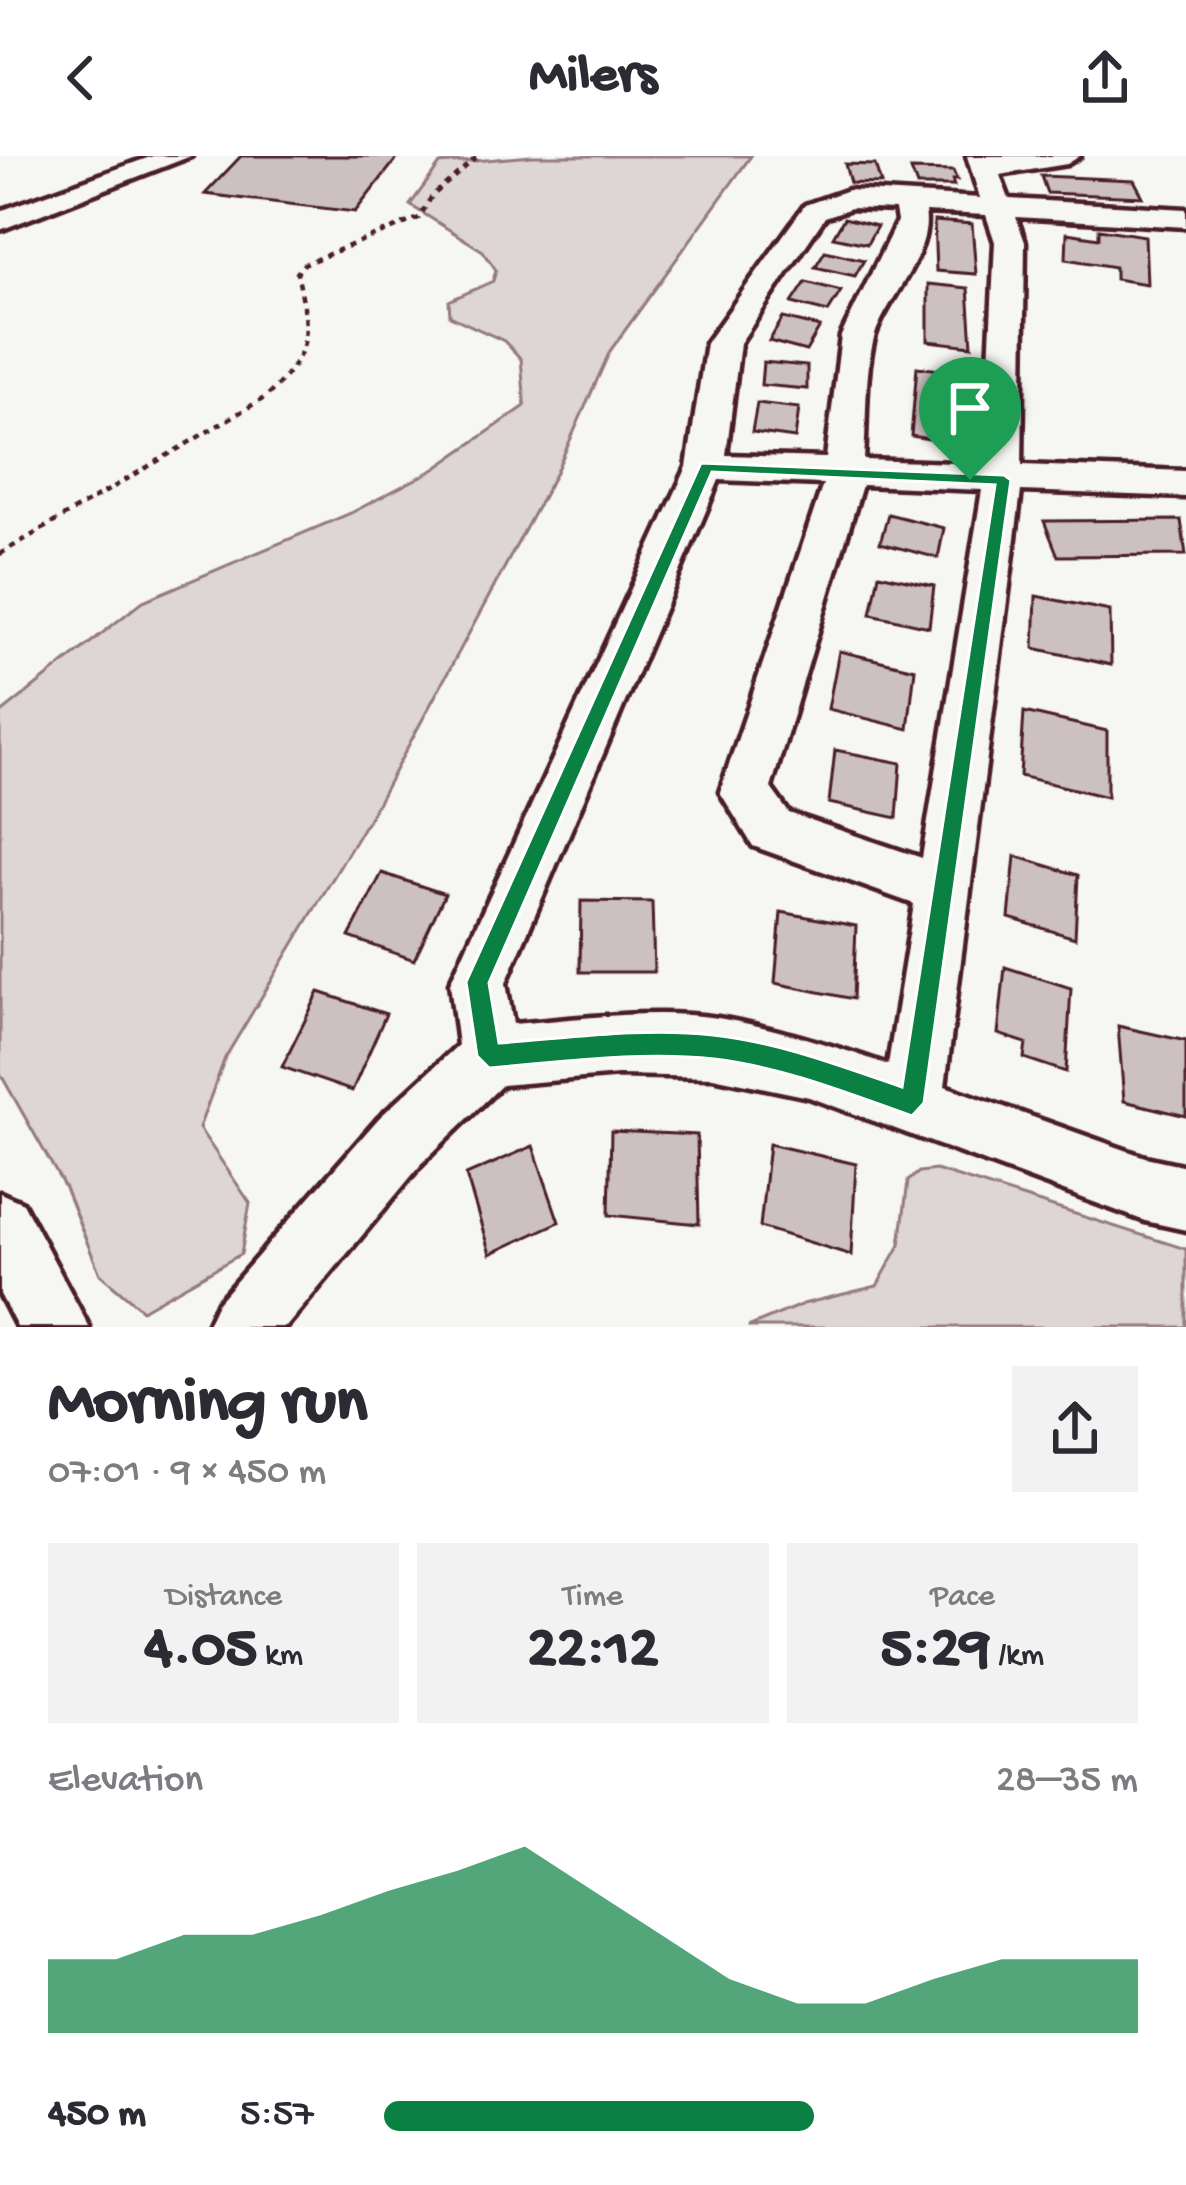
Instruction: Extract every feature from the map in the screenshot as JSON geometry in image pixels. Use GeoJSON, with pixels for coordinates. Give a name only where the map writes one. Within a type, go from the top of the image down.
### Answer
{"type":"FeatureCollection","features":[{"type":"Feature","properties":{"kind":"street"},"geometry":{"type":"LineString","coordinates":[[0,221],[118,156]]}},
{"type":"Feature","properties":{"kind":"street"},"geometry":{"type":"LineString","coordinates":[[0,201],[48,195],[178,156]]}},
{"type":"Feature","properties":{"kind":"street"},"geometry":{"type":"LineString","coordinates":[[489,1056],[478,982],[706,467],[723,343],[824,203],[908,202],[1067,156]]}},
{"type":"Feature","properties":{"kind":"street"},"geometry":{"type":"LineString","coordinates":[[990,177],[1186,218]]}},
{"type":"Feature","properties":{"kind":"street"},"geometry":{"type":"LineString","coordinates":[[912,1103],[1004,480],[1010,242],[990,177]]}},
{"type":"Feature","properties":{"kind":"street"},"geometry":{"type":"LineString","coordinates":[[908,202],[912,221],[895,268],[857,336],[847,475],[745,792],[771,830],[943,890]]}},
{"type":"Feature","properties":{"kind":"street"},"geometry":{"type":"LineString","coordinates":[[706,467],[1186,484]]}},
{"type":"Feature","properties":{"kind":"street"},"geometry":{"type":"LineString","coordinates":[[241,1327],[401,1140],[489,1056],[618,1046],[713,1047],[809,1067],[1145,1189],[1186,1198]]}},
{"type":"Feature","properties":{"kind":"street"},"geometry":{"type":"LineString","coordinates":[[0,1226],[54,1327]]}},
{"type":"Feature","properties":{"kind":"path"},"geometry":{"type":"LineString","coordinates":[[0,554],[266,397],[293,371],[308,346],[311,316],[297,273],[304,264],[361,248],[408,224],[478,156]]}},
{"type":"Feature","properties":{"kind":"shaded area"},"geometry":{"type":"Polygon","coordinates":[[[532,156],[751,156],[610,351],[555,474],[372,813],[225,1058],[199,1128],[250,1203],[241,1254],[142,1310],[100,1274],[65,1188],[0,1073],[0,714],[143,601],[351,513],[435,469],[525,406],[521,359],[504,341],[450,316],[449,301],[493,281],[496,270],[483,251],[410,205],[440,164],[532,156]]]}},
{"type":"Feature","properties":{"kind":"shaded area"},"geometry":{"type":"Polygon","coordinates":[[[936,1170],[1186,1249],[1186,1327],[748,1327],[803,1304],[877,1286],[900,1245],[908,1181],[919,1172],[936,1170]]]}},
{"type":"Feature","properties":{"kind":"building"},"geometry":{"type":"Polygon","coordinates":[[[241,156],[398,157],[355,212],[205,194],[241,156]]]}},
{"type":"Feature","properties":{"kind":"building"},"geometry":{"type":"Polygon","coordinates":[[[845,164],[875,165],[881,184],[850,183],[845,164]]]}},
{"type":"Feature","properties":{"kind":"building"},"geometry":{"type":"Polygon","coordinates":[[[911,170],[953,171],[957,180],[952,180],[954,186],[917,186],[911,170]]]}},
{"type":"Feature","properties":{"kind":"building"},"geometry":{"type":"Polygon","coordinates":[[[1041,176],[1134,180],[1143,197],[1047,193],[1041,176]]]}},
{"type":"Feature","properties":{"kind":"building"},"geometry":{"type":"Polygon","coordinates":[[[844,218],[877,226],[867,244],[833,237],[844,218]]]}},
{"type":"Feature","properties":{"kind":"building"},"geometry":{"type":"Polygon","coordinates":[[[934,221],[972,224],[976,274],[936,271],[934,221]]]}},
{"type":"Feature","properties":{"kind":"building"},"geometry":{"type":"Polygon","coordinates":[[[1099,229],[1145,236],[1147,284],[1115,279],[1115,267],[1066,259],[1067,233],[1099,238],[1099,229]]]}},
{"type":"Feature","properties":{"kind":"building"},"geometry":{"type":"Polygon","coordinates":[[[825,251],[864,260],[855,276],[815,267],[825,251]]]}},
{"type":"Feature","properties":{"kind":"building"},"geometry":{"type":"Polygon","coordinates":[[[806,282],[841,291],[828,312],[792,303],[806,282]]]}},
{"type":"Feature","properties":{"kind":"building"},"geometry":{"type":"Polygon","coordinates":[[[928,284],[968,288],[972,346],[928,341],[928,284]]]}},
{"type":"Feature","properties":{"kind":"building"},"geometry":{"type":"Polygon","coordinates":[[[783,318],[820,327],[806,351],[769,341],[783,318]]]}},
{"type":"Feature","properties":{"kind":"building"},"geometry":{"type":"Polygon","coordinates":[[[763,362],[807,366],[807,389],[761,385],[763,362]]]}},
{"type":"Feature","properties":{"kind":"building"},"geometry":{"type":"Polygon","coordinates":[[[917,367],[962,373],[959,444],[911,436],[917,367]]]}},
{"type":"Feature","properties":{"kind":"building"},"geometry":{"type":"Polygon","coordinates":[[[757,403],[799,408],[795,438],[752,432],[757,403]]]}},
{"type":"Feature","properties":{"kind":"building"},"geometry":{"type":"Polygon","coordinates":[[[888,514],[944,528],[938,558],[880,543],[888,514]]]}},
{"type":"Feature","properties":{"kind":"building"},"geometry":{"type":"Polygon","coordinates":[[[1181,520],[1186,555],[1058,556],[1044,521],[1181,520]]]}},
{"type":"Feature","properties":{"kind":"building"},"geometry":{"type":"Polygon","coordinates":[[[879,574],[934,586],[929,627],[871,614],[879,574]]]}},
{"type":"Feature","properties":{"kind":"building"},"geometry":{"type":"Polygon","coordinates":[[[1036,596],[1110,611],[1111,665],[1034,648],[1036,596]]]}},
{"type":"Feature","properties":{"kind":"building"},"geometry":{"type":"Polygon","coordinates":[[[839,651],[915,669],[908,729],[828,709],[839,651]]]}},
{"type":"Feature","properties":{"kind":"building"},"geometry":{"type":"Polygon","coordinates":[[[1024,712],[1107,731],[1107,797],[1020,776],[1024,712]]]}},
{"type":"Feature","properties":{"kind":"building"},"geometry":{"type":"Polygon","coordinates":[[[835,750],[901,763],[897,818],[829,803],[835,750]]]}},
{"type":"Feature","properties":{"kind":"building"},"geometry":{"type":"Polygon","coordinates":[[[1015,856],[1078,875],[1075,938],[1009,918],[1015,856]]]}},
{"type":"Feature","properties":{"kind":"building"},"geometry":{"type":"Polygon","coordinates":[[[382,873],[445,894],[414,960],[349,937],[382,873]]]}},
{"type":"Feature","properties":{"kind":"building"},"geometry":{"type":"Polygon","coordinates":[[[581,901],[652,902],[654,972],[580,972],[581,901]]]}},
{"type":"Feature","properties":{"kind":"building"},"geometry":{"type":"Polygon","coordinates":[[[781,912],[856,926],[853,999],[775,983],[781,912]]]}},
{"type":"Feature","properties":{"kind":"building"},"geometry":{"type":"Polygon","coordinates":[[[1005,967],[1071,988],[1066,1072],[1024,1058],[1026,1043],[998,1034],[1005,967]]]}},
{"type":"Feature","properties":{"kind":"building"},"geometry":{"type":"Polygon","coordinates":[[[319,992],[386,1014],[352,1091],[282,1067],[319,992]]]}},
{"type":"Feature","properties":{"kind":"building"},"geometry":{"type":"Polygon","coordinates":[[[1118,1026],[1186,1041],[1186,1116],[1124,1101],[1118,1026]]]}},
{"type":"Feature","properties":{"kind":"building"},"geometry":{"type":"Polygon","coordinates":[[[611,1131],[697,1135],[699,1224],[609,1215],[611,1131]]]}},
{"type":"Feature","properties":{"kind":"building"},"geometry":{"type":"Polygon","coordinates":[[[769,1144],[856,1164],[851,1255],[760,1227],[769,1144]]]}},
{"type":"Feature","properties":{"kind":"building"},"geometry":{"type":"Polygon","coordinates":[[[533,1146],[559,1222],[490,1254],[466,1175],[533,1146]]]}},
{"type":"Feature","properties":{"kind":"route"},"geometry":{"type":"LineString","coordinates":[[706,467],[970,480],[1004,480],[912,1103],[809,1067],[713,1047],[618,1046],[489,1056],[478,982],[706,467]]}}]}
